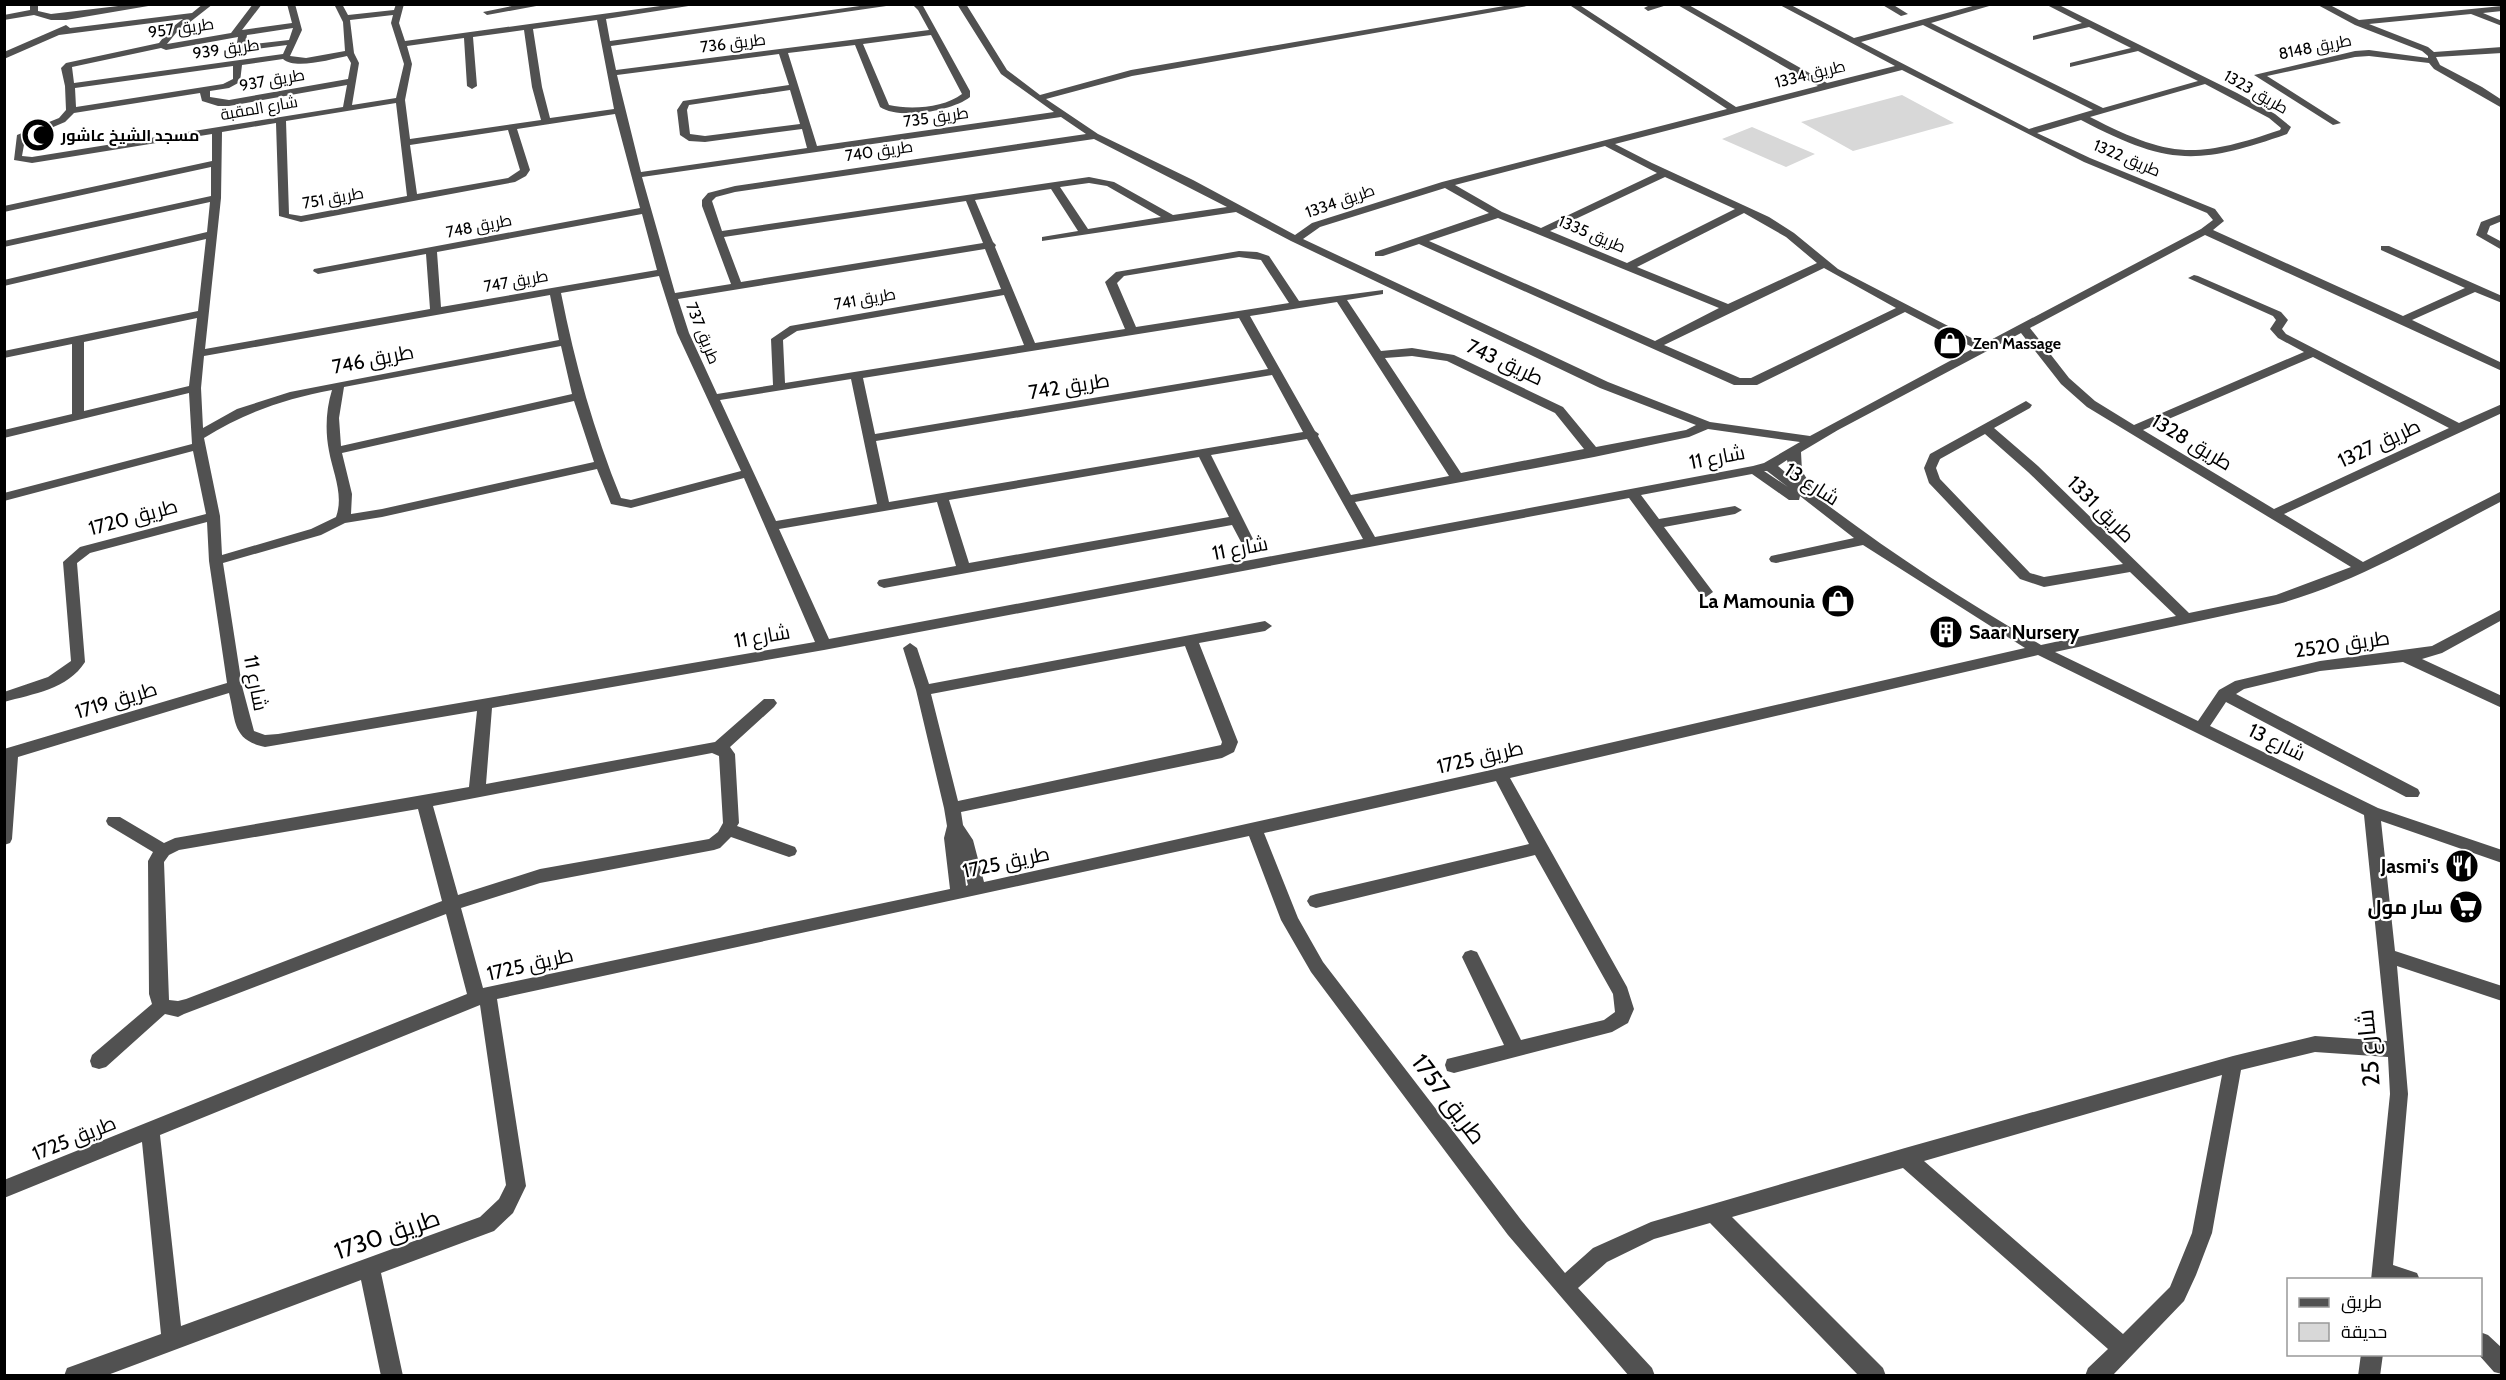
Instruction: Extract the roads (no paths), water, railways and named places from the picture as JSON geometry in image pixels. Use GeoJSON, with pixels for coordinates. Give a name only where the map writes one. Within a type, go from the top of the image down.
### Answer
{"type":"FeatureCollection","features":[{"type":"Feature","properties":{"kind":"street"},"geometry":{"type":"LineString","coordinates":[[4,18],[34,8],[51,17],[156,4]]}},
{"type":"Feature","properties":{"kind":"street"},"geometry":{"type":"LineString","coordinates":[[162,45],[173,32],[209,4]]}},
{"type":"Feature","properties":{"kind":"street"},"geometry":{"type":"LineString","coordinates":[[258,4],[239,32],[240,48],[293,42]]}},
{"type":"Feature","properties":{"kind":"street"},"geometry":{"type":"LineString","coordinates":[[291,4],[297,26],[286,56],[288,60],[350,54]]}},
{"type":"Feature","properties":{"kind":"street"},"geometry":{"type":"LineString","coordinates":[[338,4],[345,18],[350,54],[354,63],[353,81],[346,108]]}},
{"type":"Feature","properties":{"kind":"street"},"geometry":{"type":"LineString","coordinates":[[492,32],[486,8],[543,4]]}},
{"type":"Feature","properties":{"kind":"street"},"geometry":{"type":"LineString","coordinates":[[403,44],[697,4]]}},
{"type":"Feature","properties":{"kind":"street","name":"طريق 736"},"geometry":{"type":"LineString","coordinates":[[607,44],[896,4]]}},
{"type":"Feature","properties":{"kind":"street"},"geometry":{"type":"LineString","coordinates":[[858,42],[885,107],[899,111],[955,103],[967,95],[922,9],[916,4]]}},
{"type":"Feature","properties":{"kind":"street"},"geometry":{"type":"LineString","coordinates":[[961,4],[1004,72],[1039,98],[1095,136],[1239,208],[1295,239]]}},
{"type":"Feature","properties":{"kind":"street"},"geometry":{"type":"LineString","coordinates":[[1039,98],[1131,73],[1534,4]]}},
{"type":"Feature","properties":{"kind":"street"},"geometry":{"type":"LineString","coordinates":[[1572,4],[1735,110]]}},
{"type":"Feature","properties":{"kind":"street"},"geometry":{"type":"LineString","coordinates":[[1648,8],[1666,4]]}},
{"type":"Feature","properties":{"kind":"street"},"geometry":{"type":"LineString","coordinates":[[1680,4],[1827,87]]}},
{"type":"Feature","properties":{"kind":"street","name":"طريق 1322"},"geometry":{"type":"LineString","coordinates":[[1782,4],[2028,132],[2211,211],[2217,216],[2218,221],[2205,231]]}},
{"type":"Feature","properties":{"kind":"street"},"geometry":{"type":"LineString","coordinates":[[1885,4],[1904,14]]}},
{"type":"Feature","properties":{"kind":"street"},"geometry":{"type":"LineString","coordinates":[[1853,41],[1977,6],[1992,4]]}},
{"type":"Feature","properties":{"kind":"street","name":"طريق 1323"},"geometry":{"type":"LineString","coordinates":[[2049,4],[2207,81],[2281,122],[2286,127],[2284,132],[2221,152],[2188,156],[2149,149],[2084,118]]}},
{"type":"Feature","properties":{"kind":"street"},"geometry":{"type":"LineString","coordinates":[[2320,4],[2358,23],[2425,49],[2432,58],[2502,105]]}},
{"type":"Feature","properties":{"kind":"street"},"geometry":{"type":"LineString","coordinates":[[345,18],[399,8],[396,28],[408,64],[400,100],[412,199]]}},
{"type":"Feature","properties":{"kind":"street"},"geometry":{"type":"LineString","coordinates":[[2358,23],[2502,8]]}},
{"type":"Feature","properties":{"kind":"street"},"geometry":{"type":"LineString","coordinates":[[2473,12],[2502,24]]}},
{"type":"Feature","properties":{"kind":"street"},"geometry":{"type":"LineString","coordinates":[[58,32],[93,29],[169,14],[196,15]]}},
{"type":"Feature","properties":{"kind":"street"},"geometry":{"type":"LineString","coordinates":[[4,56],[73,24],[78,15]]}},
{"type":"Feature","properties":{"kind":"street","name":"طريق 737"},"geometry":{"type":"LineString","coordinates":[[601,17],[619,111],[663,272],[683,333],[824,645]]}},
{"type":"Feature","properties":{"kind":"street"},"geometry":{"type":"LineString","coordinates":[[1923,22],[2104,112]]}},
{"type":"Feature","properties":{"kind":"street"},"geometry":{"type":"LineString","coordinates":[[2036,38],[2089,24]]}},
{"type":"Feature","properties":{"kind":"street","name":"طريق 957"},"geometry":{"type":"LineString","coordinates":[[70,86],[66,68],[69,65],[97,62],[162,45],[166,47],[239,32],[297,26]]}},
{"type":"Feature","properties":{"kind":"street"},"geometry":{"type":"LineString","coordinates":[[528,27],[537,87],[546,122]]}},
{"type":"Feature","properties":{"kind":"street","name":"طريق 736"},"geometry":{"type":"LineString","coordinates":[[612,73],[934,32]]}},
{"type":"Feature","properties":{"kind":"street"},"geometry":{"type":"LineString","coordinates":[[468,35],[472,86]]}},
{"type":"Feature","properties":{"kind":"street"},"geometry":{"type":"LineString","coordinates":[[2073,65],[2139,48]]}},
{"type":"Feature","properties":{"kind":"street"},"geometry":{"type":"LineString","coordinates":[[2432,58],[2502,50]]}},
{"type":"Feature","properties":{"kind":"street"},"geometry":{"type":"LineString","coordinates":[[783,52],[813,150]]}},
{"type":"Feature","properties":{"kind":"street","name":"طريق 8148"},"geometry":{"type":"LineString","coordinates":[[2336,123],[2259,75],[2355,54],[2432,58]]}},
{"type":"Feature","properties":{"kind":"street","name":"طريق 939"},"geometry":{"type":"LineString","coordinates":[[70,86],[286,56]]}},
{"type":"Feature","properties":{"kind":"street","name":"طريق 937"},"geometry":{"type":"LineString","coordinates":[[71,111],[226,86],[237,80],[238,62]]}},
{"type":"Feature","properties":{"kind":"street","name":"طريق 1334"},"geometry":{"type":"LineString","coordinates":[[1295,239],[1316,225],[1446,184],[1902,68]]}},
{"type":"Feature","properties":{"kind":"street","name":"طريق 939"},"geometry":{"type":"LineString","coordinates":[[169,72],[172,95]]}},
{"type":"Feature","properties":{"kind":"street","name":"طريق 937"},"geometry":{"type":"LineString","coordinates":[[205,90],[205,99],[210,102],[228,103],[353,81]]}},
{"type":"Feature","properties":{"kind":"street"},"geometry":{"type":"LineString","coordinates":[[2028,132],[2084,118],[2207,81]]}},
{"type":"Feature","properties":{"kind":"street"},"geometry":{"type":"LineString","coordinates":[[70,86],[71,111]]}},
{"type":"Feature","properties":{"kind":"street"},"geometry":{"type":"LineString","coordinates":[[794,87],[686,103],[682,110],[685,135],[692,139],[705,139],[804,126]]}},
{"type":"Feature","properties":{"kind":"street","name":"شارع المقبة"},"geometry":{"type":"LineString","coordinates":[[71,111],[62,120],[20,137],[17,158],[32,160],[400,100]]}},
{"type":"Feature","properties":{"kind":"street"},"geometry":{"type":"LineString","coordinates":[[404,143],[619,111]]}},
{"type":"Feature","properties":{"kind":"street","name":"طريق 735"},"geometry":{"type":"LineString","coordinates":[[638,175],[813,150],[950,144],[1063,114]]}},
{"type":"Feature","properties":{"kind":"street","name":"طريق 751"},"geometry":{"type":"LineString","coordinates":[[281,120],[284,216],[290,219],[301,219],[511,180],[525,170],[512,127]]}},
{"type":"Feature","properties":{"kind":"street","name":"شارع 11"},"geometry":{"type":"LineString","coordinates":[[217,130],[216,198],[195,388],[198,441],[213,516],[216,561],[236,686],[247,734],[254,739],[265,741],[824,645],[1761,468]]}},
{"type":"Feature","properties":{"kind":"street","name":"طريق 740"},"geometry":{"type":"LineString","coordinates":[[737,286],[707,206],[707,200],[722,191],[950,144],[1095,136]]}},
{"type":"Feature","properties":{"kind":"street"},"geometry":{"type":"LineString","coordinates":[[1607,143],[1778,226],[1824,264],[1850,280],[1983,348]]}},
{"type":"Feature","properties":{"kind":"street"},"geometry":{"type":"LineString","coordinates":[[4,209],[215,163]]}},
{"type":"Feature","properties":{"kind":"street"},"geometry":{"type":"LineString","coordinates":[[1542,231],[1665,173]]}},
{"type":"Feature","properties":{"kind":"street"},"geometry":{"type":"LineString","coordinates":[[718,235],[1080,180],[1104,182],[1172,219]]}},
{"type":"Feature","properties":{"kind":"street"},"geometry":{"type":"LineString","coordinates":[[1053,184],[1085,233]]}},
{"type":"Feature","properties":{"kind":"street","name":"طريق 1335"},"geometry":{"type":"LineString","coordinates":[[1446,184],[1498,214],[1728,308]]}},
{"type":"Feature","properties":{"kind":"street"},"geometry":{"type":"LineString","coordinates":[[4,244],[216,198]]}},
{"type":"Feature","properties":{"kind":"street"},"geometry":{"type":"LineString","coordinates":[[969,198],[991,245],[1030,346]]}},
{"type":"Feature","properties":{"kind":"street"},"geometry":{"type":"LineString","coordinates":[[1046,238],[1239,208]]}},
{"type":"Feature","properties":{"kind":"street"},"geometry":{"type":"LineString","coordinates":[[1628,267],[1744,209]]}},
{"type":"Feature","properties":{"kind":"street","name":"طريق 748"},"geometry":{"type":"LineString","coordinates":[[318,271],[646,210]]}},
{"type":"Feature","properties":{"kind":"street"},"geometry":{"type":"LineString","coordinates":[[1379,254],[1498,214]]}},
{"type":"Feature","properties":{"kind":"street"},"geometry":{"type":"LineString","coordinates":[[2500,218],[2485,224],[2481,235],[2502,247]]}},
{"type":"Feature","properties":{"kind":"street"},"geometry":{"type":"LineString","coordinates":[[1761,468],[1809,440],[2205,231],[2403,320],[2502,368]]}},
{"type":"Feature","properties":{"kind":"street"},"geometry":{"type":"LineString","coordinates":[[4,284],[212,234]]}},
{"type":"Feature","properties":{"kind":"street","name":"طريق 1334"},"geometry":{"type":"LineString","coordinates":[[1295,239],[1604,385],[1707,425],[1809,440]]}},
{"type":"Feature","properties":{"kind":"street"},"geometry":{"type":"LineString","coordinates":[[1418,240],[1732,380],[1746,383],[1753,382],[1904,308]]}},
{"type":"Feature","properties":{"kind":"street"},"geometry":{"type":"LineString","coordinates":[[671,297],[991,245]]}},
{"type":"Feature","properties":{"kind":"street"},"geometry":{"type":"LineString","coordinates":[[2385,248],[2502,300]]}},
{"type":"Feature","properties":{"kind":"street"},"geometry":{"type":"LineString","coordinates":[[431,250],[436,311]]}},
{"type":"Feature","properties":{"kind":"street"},"geometry":{"type":"LineString","coordinates":[[1131,330],[1111,282],[1113,278],[1128,272],[1239,254],[1265,258],[1296,305]]}},
{"type":"Feature","properties":{"kind":"street"},"geometry":{"type":"LineString","coordinates":[[1655,345],[1728,308],[1824,264]]}},
{"type":"Feature","properties":{"kind":"street","name":"طريق 747"},"geometry":{"type":"LineString","coordinates":[[198,354],[663,272]]}},
{"type":"Feature","properties":{"kind":"street"},"geometry":{"type":"LineString","coordinates":[[2194,278],[2277,314],[2282,320],[2276,326],[2277,332],[2459,428]]}},
{"type":"Feature","properties":{"kind":"street"},"geometry":{"type":"LineString","coordinates":[[2403,320],[2474,288]]}},
{"type":"Feature","properties":{"kind":"street"},"geometry":{"type":"LineString","coordinates":[[555,291],[565,342],[580,396],[616,501],[625,504],[748,473]]}},
{"type":"Feature","properties":{"kind":"street","name":"طريق 741"},"geometry":{"type":"LineString","coordinates":[[779,386],[777,339],[794,328],[1008,291]]}},
{"type":"Feature","properties":{"kind":"street"},"geometry":{"type":"LineString","coordinates":[[712,398],[1379,292]]}},
{"type":"Feature","properties":{"kind":"street"},"geometry":{"type":"LineString","coordinates":[[1340,298],[1458,478]]}},
{"type":"Feature","properties":{"kind":"street"},"geometry":{"type":"LineString","coordinates":[[4,355],[204,313]]}},
{"type":"Feature","properties":{"kind":"street"},"geometry":{"type":"LineString","coordinates":[[1243,314],[1313,434],[1372,543]]}},
{"type":"Feature","properties":{"kind":"street","name":"طريق 1328"},"geometry":{"type":"LineString","coordinates":[[2023,327],[2076,393],[2133,430],[2362,568]]}},
{"type":"Feature","properties":{"kind":"street"},"geometry":{"type":"LineString","coordinates":[[78,339],[78,417]]}},
{"type":"Feature","properties":{"kind":"street","name":"طريق 746"},"geometry":{"type":"LineString","coordinates":[[198,441],[228,417],[267,401],[565,342]]}},
{"type":"Feature","properties":{"kind":"street","name":"طريق 743"},"geometry":{"type":"LineString","coordinates":[[1378,355],[1419,352],[1450,358],[1559,410],[1594,453]]}},
{"type":"Feature","properties":{"kind":"street"},"geometry":{"type":"LineString","coordinates":[[2133,430],[2313,352]]}},
{"type":"Feature","properties":{"kind":"street","name":"طريق 742"},"geometry":{"type":"LineString","coordinates":[[868,439],[1276,371]]}},
{"type":"Feature","properties":{"kind":"street"},"geometry":{"type":"LineString","coordinates":[[856,374],[884,508]]}},
{"type":"Feature","properties":{"kind":"street"},"geometry":{"type":"LineString","coordinates":[[339,385],[333,421],[335,451],[346,503],[342,519]]}},
{"type":"Feature","properties":{"kind":"street"},"geometry":{"type":"LineString","coordinates":[[4,434],[195,388]]}},
{"type":"Feature","properties":{"kind":"street"},"geometry":{"type":"LineString","coordinates":[[335,451],[580,396]]}},
{"type":"Feature","properties":{"kind":"street"},"geometry":{"type":"LineString","coordinates":[[2026,405],[1935,457],[1931,462],[1930,473],[1940,488],[2025,576],[2044,582],[2131,567]]}},
{"type":"Feature","properties":{"kind":"street","name":"طريق 1327"},"geometry":{"type":"LineString","coordinates":[[2274,514],[2499,411]]}},
{"type":"Feature","properties":{"kind":"street"},"geometry":{"type":"LineString","coordinates":[[1349,499],[1594,453],[1689,433],[1707,425]]}},
{"type":"Feature","properties":{"kind":"street","name":"طريق 1331"},"geometry":{"type":"LineString","coordinates":[[1986,428],[2033,469],[2131,567],[2187,619]]}},
{"type":"Feature","properties":{"kind":"street"},"geometry":{"type":"LineString","coordinates":[[772,526],[1313,434]]}},
{"type":"Feature","properties":{"kind":"street"},"geometry":{"type":"LineString","coordinates":[[4,497],[198,441]]}},
{"type":"Feature","properties":{"kind":"street"},"geometry":{"type":"LineString","coordinates":[[1796,448],[1792,456],[1793,467],[1815,501]]}},
{"type":"Feature","properties":{"kind":"street"},"geometry":{"type":"LineString","coordinates":[[1203,453],[1246,539]]}},
{"type":"Feature","properties":{"kind":"street"},"geometry":{"type":"LineString","coordinates":[[216,561],[316,532],[342,519],[382,513],[602,464]]}},
{"type":"Feature","properties":{"kind":"street","name":"شارع 13"},"geometry":{"type":"LineString","coordinates":[[1761,468],[1815,501],[1865,540],[2002,629],[2039,650],[2372,812],[2502,857]]}},
{"type":"Feature","properties":{"kind":"street","name":"شارع 13"},"geometry":{"type":"LineString","coordinates":[[1761,468],[1827,519],[1849,529]]}},
{"type":"Feature","properties":{"kind":"street"},"geometry":{"type":"LineString","coordinates":[[1632,493],[1706,592]]}},
{"type":"Feature","properties":{"kind":"street"},"geometry":{"type":"LineString","coordinates":[[2039,650],[2278,599],[2315,588],[2362,568],[2502,495]]}},
{"type":"Feature","properties":{"kind":"street"},"geometry":{"type":"LineString","coordinates":[[942,498],[964,569]]}},
{"type":"Feature","properties":{"kind":"street"},"geometry":{"type":"LineString","coordinates":[[1655,524],[1735,510]]}},
{"type":"Feature","properties":{"kind":"street","name":"طريق 1720"},"geometry":{"type":"LineString","coordinates":[[4,698],[53,683],[69,673],[78,662],[70,562],[76,555],[97,546],[213,516]]}},
{"type":"Feature","properties":{"kind":"street"},"geometry":{"type":"LineString","coordinates":[[884,583],[1237,520]]}},
{"type":"Feature","properties":{"kind":"street"},"geometry":{"type":"LineString","coordinates":[[1776,559],[1865,540]]}},
{"type":"Feature","properties":{"kind":"street","name":"طريق 2520"},"geometry":{"type":"LineString","coordinates":[[2224,694],[2240,685],[2320,666],[2429,652],[2446,646],[2502,614]]}},
{"type":"Feature","properties":{"kind":"street"},"geometry":{"type":"LineString","coordinates":[[924,690],[1265,626]]}},
{"type":"Feature","properties":{"kind":"street"},"geometry":{"type":"LineString","coordinates":[[952,807],[1222,752],[1228,748],[1230,742],[1190,640]]}},
{"type":"Feature","properties":{"kind":"street"},"geometry":{"type":"LineString","coordinates":[[910,648],[924,690],[952,807],[955,826],[952,838],[959,894]]}},
{"type":"Feature","properties":{"kind":"street","name":"طريق 1725"},"geometry":{"type":"LineString","coordinates":[[4,1189],[482,996],[978,890],[1500,774],[2039,650]]}},
{"type":"Feature","properties":{"kind":"street"},"geometry":{"type":"LineString","coordinates":[[2404,656],[2502,703]]}},
{"type":"Feature","properties":{"kind":"street","name":"طريق 1719"},"geometry":{"type":"LineString","coordinates":[[4,839],[7,755],[236,686]]}},
{"type":"Feature","properties":{"kind":"street"},"geometry":{"type":"LineString","coordinates":[[2201,728],[2224,694],[2412,793]]}},
{"type":"Feature","properties":{"kind":"street"},"geometry":{"type":"LineString","coordinates":[[719,748],[768,703]]}},
{"type":"Feature","properties":{"kind":"street"},"geometry":{"type":"LineString","coordinates":[[477,791],[485,704]]}},
{"type":"Feature","properties":{"kind":"street"},"geometry":{"type":"LineString","coordinates":[[701,748],[719,748],[727,754],[731,817],[729,830],[714,844],[518,881],[178,1009],[162,1006],[159,994],[156,861],[163,851],[175,844],[424,802],[701,748]]}},
{"type":"Feature","properties":{"kind":"street"},"geometry":{"type":"LineString","coordinates":[[1454,1065],[1606,1028],[1619,1023],[1626,1014],[1627,1003],[1500,774]]}},
{"type":"Feature","properties":{"kind":"street","name":"طريق 1730"},"geometry":{"type":"LineString","coordinates":[[75,1376],[113,1368],[172,1339],[487,1224],[506,1206],[516,1186],[482,996],[470,967],[451,906],[424,802]]}},
{"type":"Feature","properties":{"kind":"street","name":"شارع 25"},"geometry":{"type":"LineString","coordinates":[[2372,812],[2397,1050],[2399,1094],[2382,1275]]}},
{"type":"Feature","properties":{"kind":"street"},"geometry":{"type":"LineString","coordinates":[[114,821],[139,834],[163,851]]}},
{"type":"Feature","properties":{"kind":"street"},"geometry":{"type":"LineString","coordinates":[[955,826],[966,840],[978,890]]}},
{"type":"Feature","properties":{"kind":"street","name":"طريق 1757"},"geometry":{"type":"LineString","coordinates":[[1254,828],[1290,920],[1307,952],[1515,1228],[1564,1287],[1644,1376]]}},
{"type":"Feature","properties":{"kind":"street"},"geometry":{"type":"LineString","coordinates":[[729,830],[789,851]]}},
{"type":"Feature","properties":{"kind":"street"},"geometry":{"type":"LineString","coordinates":[[1316,901],[1539,848]]}},
{"type":"Feature","properties":{"kind":"street"},"geometry":{"type":"LineString","coordinates":[[2386,955],[2502,994]]}},
{"type":"Feature","properties":{"kind":"street"},"geometry":{"type":"LineString","coordinates":[[1471,957],[1516,1050]]}},
{"type":"Feature","properties":{"kind":"street"},"geometry":{"type":"LineString","coordinates":[[99,1061],[162,1006]]}},
{"type":"Feature","properties":{"kind":"street"},"geometry":{"type":"LineString","coordinates":[[1564,1287],[1580,1271],[1616,1246],[1651,1231],[1905,1157],[2233,1064],[2315,1044],[2397,1050]]}},
{"type":"Feature","properties":{"kind":"street"},"geometry":{"type":"LineString","coordinates":[[2096,1376],[2177,1294],[2194,1257],[2202,1233],[2233,1064]]}},
{"type":"Feature","properties":{"kind":"street"},"geometry":{"type":"LineString","coordinates":[[150,1131],[172,1339]]}},
{"type":"Feature","properties":{"kind":"street"},"geometry":{"type":"LineString","coordinates":[[1905,1157],[2123,1348]]}},
{"type":"Feature","properties":{"kind":"street"},"geometry":{"type":"LineString","coordinates":[[1713,1212],[1875,1376]]}},
{"type":"Feature","properties":{"kind":"street"},"geometry":{"type":"LineString","coordinates":[[369,1267],[392,1376]]}},
{"type":"Feature","properties":{"kind":"street"},"geometry":{"type":"LineString","coordinates":[[2382,1275],[2399,1278]]}},
{"type":"Feature","properties":{"kind":"street"},"geometry":{"type":"LineString","coordinates":[[2482,1343],[2502,1364]]}},
{"type":"Feature","properties":{"kind":"street"},"geometry":{"type":"LineString","coordinates":[[2369,1376],[2372,1356]]}},
{"type":"Feature","properties":{"kind":"place","name":"مسجد الشيخ عاشور"},"geometry":{"type":"Point","coordinates":[38,135]}},
{"type":"Feature","properties":{"kind":"place","name":"Zen Massage"},"geometry":{"type":"Point","coordinates":[1950,343]}},
{"type":"Feature","properties":{"kind":"place","name":"La Mamounia"},"geometry":{"type":"Point","coordinates":[1838,601]}},
{"type":"Feature","properties":{"kind":"place","name":"Saar Nursery"},"geometry":{"type":"Point","coordinates":[1946,632]}},
{"type":"Feature","properties":{"kind":"place","name":"Jasmi's"},"geometry":{"type":"Point","coordinates":[2462,866]}},
{"type":"Feature","properties":{"kind":"place","name":"سار مول"},"geometry":{"type":"Point","coordinates":[2466,907]}}]}
